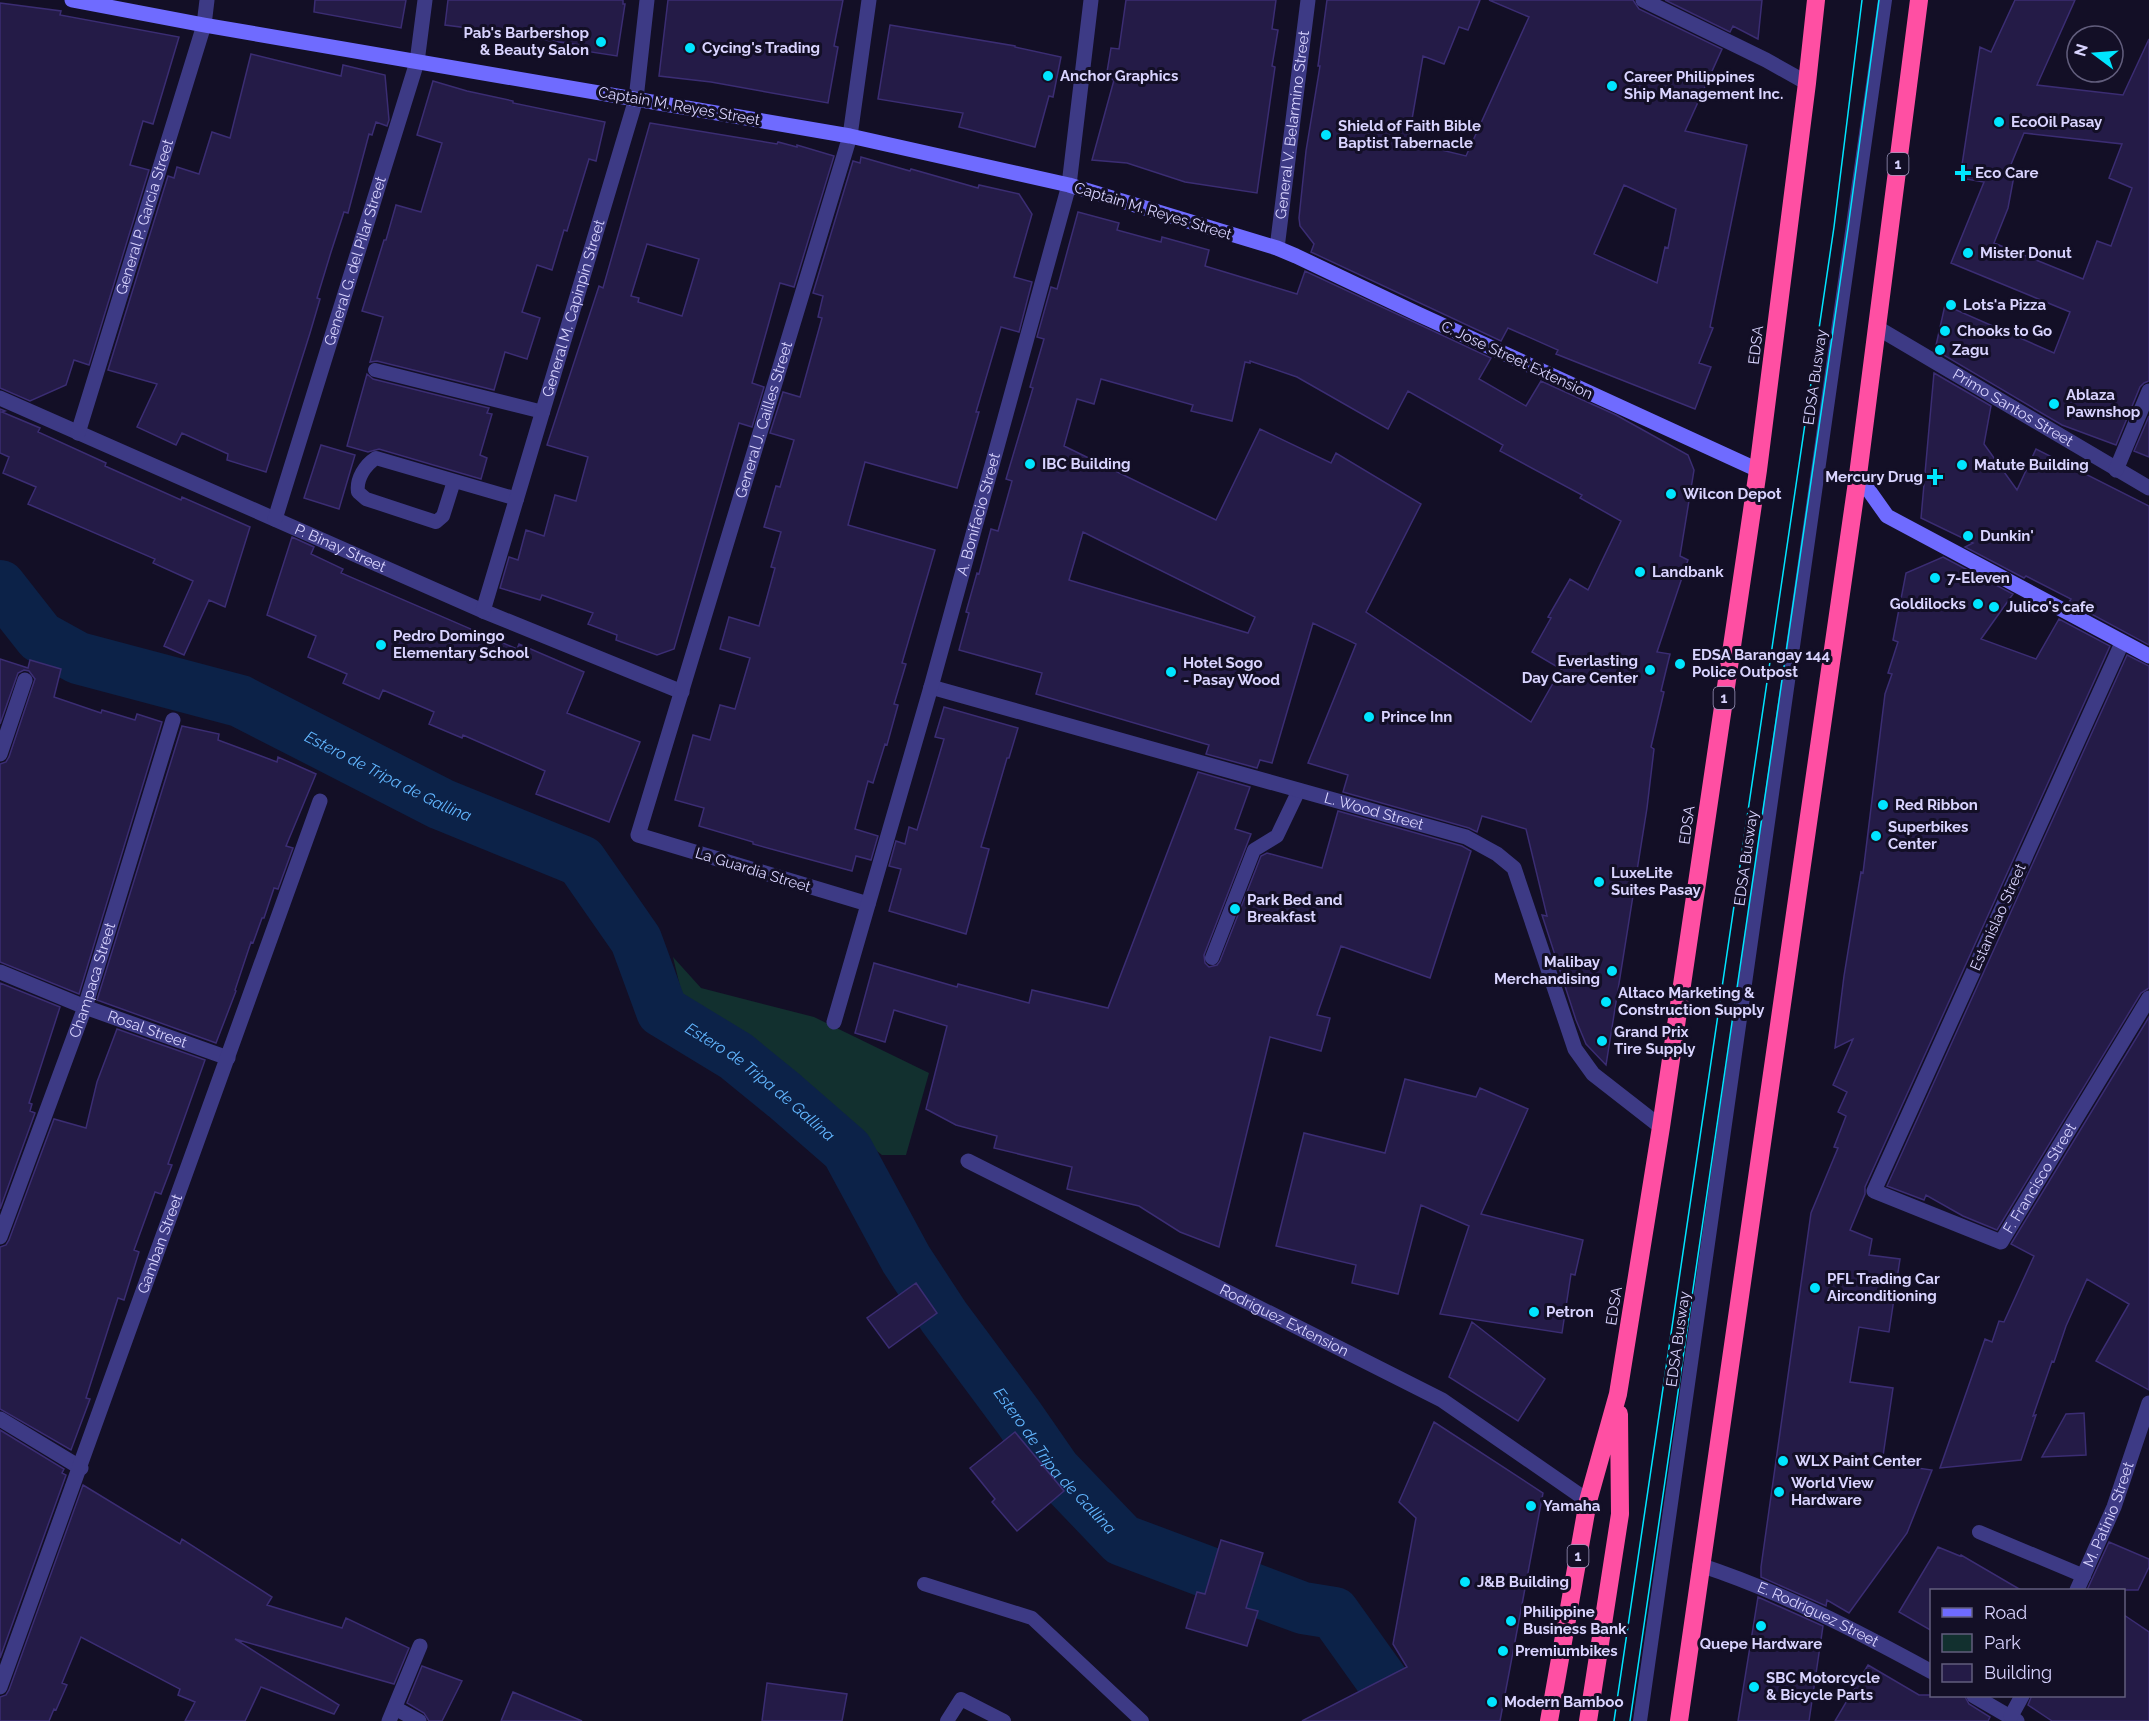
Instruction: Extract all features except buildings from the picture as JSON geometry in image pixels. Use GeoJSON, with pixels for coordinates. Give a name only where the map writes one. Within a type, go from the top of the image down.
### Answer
{"type":"FeatureCollection","features":[{"type":"Feature","properties":{"kind":"highway","name":"EDSA"},"geometry":{"type":"LineString","coordinates":[[1549,1721],[1588,1501],[1618,1394],[1661,1127],[1758,470],[1816,0]]}},
{"type":"Feature","properties":{"kind":"highway","name":"1"},"geometry":{"type":"LineString","coordinates":[[1679,1721],[1858,475],[1918,0]]}},
{"type":"Feature","properties":{"kind":"highway"},"geometry":{"type":"LineString","coordinates":[[1588,1721],[1620,1514],[1618,1394]]}},
{"type":"Feature","properties":{"kind":"street","name":"Captain M. Reyes Street"},"geometry":{"type":"LineString","coordinates":[[72,0],[204,25],[850,136],[1068,185],[1277,248]]}},
{"type":"Feature","properties":{"kind":"street","name":"General P. Garcia Street"},"geometry":{"type":"LineString","coordinates":[[78,433],[204,25],[207,0]]}},
{"type":"Feature","properties":{"kind":"street","name":"General G. del Pilar Street"},"geometry":{"type":"LineString","coordinates":[[275,519],[417,62],[425,0]]}},
{"type":"Feature","properties":{"kind":"street","name":"General M. Capinpin Street"},"geometry":{"type":"LineString","coordinates":[[483,611],[636,99],[647,0]]}},
{"type":"Feature","properties":{"kind":"street","name":"General J. Cailles Street"},"geometry":{"type":"LineString","coordinates":[[638,836],[850,136],[869,0]]}},
{"type":"Feature","properties":{"kind":"street","name":"A. Bonifacio Street"},"geometry":{"type":"LineString","coordinates":[[834,1022],[931,687],[1068,185],[1091,0]]}},
{"type":"Feature","properties":{"kind":"street","name":"General V. Belarmino Street"},"geometry":{"type":"LineString","coordinates":[[1277,248],[1308,0]]}},
{"type":"Feature","properties":{"kind":"street"},"geometry":{"type":"LineString","coordinates":[[1643,0],[1766,60],[1807,83]]}},
{"type":"Feature","properties":{"kind":"street","name":"C. Jose Street Extension"},"geometry":{"type":"LineString","coordinates":[[1277,248],[1758,470]]}},
{"type":"Feature","properties":{"kind":"street","name":"Primo Santos Street"},"geometry":{"type":"LineString","coordinates":[[1876,327],[2149,488]]}},
{"type":"Feature","properties":{"kind":"street"},"geometry":{"type":"LineString","coordinates":[[2116,470],[2149,391]]}},
{"type":"Feature","properties":{"kind":"street","name":"P. Binay Street"},"geometry":{"type":"LineString","coordinates":[[0,398],[483,611],[682,692]]}},
{"type":"Feature","properties":{"kind":"street"},"geometry":{"type":"LineString","coordinates":[[1858,475],[1887,516],[2149,656]]}},
{"type":"Feature","properties":{"kind":"street","name":"Estanislao Street"},"geometry":{"type":"LineString","coordinates":[[1874,1191],[2122,642]]}},
{"type":"Feature","properties":{"kind":"street"},"geometry":{"type":"LineString","coordinates":[[0,754],[26,680]]}},
{"type":"Feature","properties":{"kind":"street","name":"L. Wood Street"},"geometry":{"type":"LineString","coordinates":[[931,687],[1466,837],[1497,854],[1514,868],[1575,1049],[1593,1074],[1661,1127]]}},
{"type":"Feature","properties":{"kind":"street","name":"Champaca Street"},"geometry":{"type":"LineString","coordinates":[[0,1238],[85,1007],[173,720]]}},
{"type":"Feature","properties":{"kind":"street","name":"Gamban Street"},"geometry":{"type":"LineString","coordinates":[[0,1687],[320,801]]}},
{"type":"Feature","properties":{"kind":"street","name":"La Guardia Street"},"geometry":{"type":"LineString","coordinates":[[638,836],[868,904]]}},
{"type":"Feature","properties":{"kind":"street","name":"Rosal Street"},"geometry":{"type":"LineString","coordinates":[[0,972],[85,1007],[228,1058]]}},
{"type":"Feature","properties":{"kind":"street","name":"F. Francisco Street"},"geometry":{"type":"LineString","coordinates":[[1874,1191],[2001,1242],[2149,998]]}},
{"type":"Feature","properties":{"kind":"street","name":"Rodriguez Extension"},"geometry":{"type":"LineString","coordinates":[[968,1161],[1442,1400],[1588,1501]]}},
{"type":"Feature","properties":{"kind":"street","name":"M. Patinio Street"},"geometry":{"type":"LineString","coordinates":[[2078,1589],[2114,1507],[2149,1403]]}},
{"type":"Feature","properties":{"kind":"street"},"geometry":{"type":"LineString","coordinates":[[0,1419],[81,1468]]}},
{"type":"Feature","properties":{"kind":"street","name":"E. Rodriguez Street"},"geometry":{"type":"LineString","coordinates":[[1700,1565],[1750,1581],[1855,1630],[1930,1671]]}},
{"type":"Feature","properties":{"kind":"street"},"geometry":{"type":"LineString","coordinates":[[419,1721],[392,1714],[420,1646]]}},
{"type":"Feature","properties":{"kind":"street"},"geometry":{"type":"LineString","coordinates":[[1977,1697],[2014,1718],[2021,1697]]}},
{"type":"Feature","properties":{"kind":"lane","name":"EDSA Busway"},"geometry":{"type":"LineString","coordinates":[[1640,1721],[1885,0]]}},
{"type":"Feature","properties":{"kind":"lane"},"geometry":{"type":"LineString","coordinates":[[375,370],[543,412]]}},
{"type":"Feature","properties":{"kind":"lane"},"geometry":{"type":"LineString","coordinates":[[454,481],[443,516],[436,522],[366,499],[358,492],[357,487],[369,463],[376,458],[517,499]]}},
{"type":"Feature","properties":{"kind":"lane"},"geometry":{"type":"LineString","coordinates":[[1212,958],[1254,850],[1277,836],[1299,790]]}},
{"type":"Feature","properties":{"kind":"lane"},"geometry":{"type":"LineString","coordinates":[[1979,1532],[2084,1576]]}},
{"type":"Feature","properties":{"kind":"lane"},"geometry":{"type":"LineString","coordinates":[[924,1584],[1032,1618],[1142,1721]]}},
{"type":"Feature","properties":{"kind":"lane"},"geometry":{"type":"LineString","coordinates":[[947,1721],[961,1699],[1004,1721]]}},
{"type":"Feature","properties":{"kind":"green space"},"geometry":{"type":"Polygon","coordinates":[[[673,957],[701,988],[814,1017],[929,1073],[906,1155],[882,1155],[684,1003],[673,957]]]}},
{"type":"Feature","properties":{"kind":"waterway","name":"Estero de Tripa de Gallina"},"geometry":{"type":"LineString","coordinates":[[0,586],[40,637],[78,658],[240,701],[441,804],[581,861],[636,940],[662,1011],[736,1056],[847,1150],[906,1259],[944,1317],[1055,1470],[1122,1540],[1303,1608],[1334,1613],[1411,1721]]}},
{"type":"Feature","properties":{"kind":"tram line"},"geometry":{"type":"LineString","coordinates":[[1614,1721],[1834,227],[1862,0]]}},
{"type":"Feature","properties":{"kind":"tram line"},"geometry":{"type":"LineString","coordinates":[[1630,1721],[1848,228],[1879,0]]}},
{"type":"Feature","properties":{"kind":"place","name":"Pab's Barbershop & Beauty Salon"},"geometry":{"type":"Point","coordinates":[601,42]}},
{"type":"Feature","properties":{"kind":"place","name":"Cycing's Trading"},"geometry":{"type":"Point","coordinates":[690,48]}},
{"type":"Feature","properties":{"kind":"place","name":"Anchor Graphics"},"geometry":{"type":"Point","coordinates":[1048,76]}},
{"type":"Feature","properties":{"kind":"place","name":"Career Philippines Ship Management Inc."},"geometry":{"type":"Point","coordinates":[1612,86]}},
{"type":"Feature","properties":{"kind":"place","name":"EcoOil Pasay"},"geometry":{"type":"Point","coordinates":[1999,122]}},
{"type":"Feature","properties":{"kind":"place","name":"Shield of Faith Bible Baptist Tabernacle"},"geometry":{"type":"Point","coordinates":[1326,135]}},
{"type":"Feature","properties":{"kind":"place","name":"Eco Care"},"geometry":{"type":"Point","coordinates":[1963,173]}},
{"type":"Feature","properties":{"kind":"place","name":"Mister Donut"},"geometry":{"type":"Point","coordinates":[1968,253]}},
{"type":"Feature","properties":{"kind":"place","name":"Lots'a Pizza"},"geometry":{"type":"Point","coordinates":[1951,305]}},
{"type":"Feature","properties":{"kind":"place","name":"Chooks to Go"},"geometry":{"type":"Point","coordinates":[1945,331]}},
{"type":"Feature","properties":{"kind":"place","name":"Zagu"},"geometry":{"type":"Point","coordinates":[1940,350]}},
{"type":"Feature","properties":{"kind":"place","name":"Ablaza Pawnshop"},"geometry":{"type":"Point","coordinates":[2054,404]}},
{"type":"Feature","properties":{"kind":"place","name":"IBC Building"},"geometry":{"type":"Point","coordinates":[1030,464]}},
{"type":"Feature","properties":{"kind":"place","name":"Matute Building"},"geometry":{"type":"Point","coordinates":[1962,465]}},
{"type":"Feature","properties":{"kind":"place","name":"Mercury Drug"},"geometry":{"type":"Point","coordinates":[1935,477]}},
{"type":"Feature","properties":{"kind":"place","name":"Wilcon Depot"},"geometry":{"type":"Point","coordinates":[1671,494]}},
{"type":"Feature","properties":{"kind":"place","name":"Dunkin'"},"geometry":{"type":"Point","coordinates":[1968,536]}},
{"type":"Feature","properties":{"kind":"place","name":"Landbank"},"geometry":{"type":"Point","coordinates":[1640,572]}},
{"type":"Feature","properties":{"kind":"place","name":"7-Eleven"},"geometry":{"type":"Point","coordinates":[1935,578]}},
{"type":"Feature","properties":{"kind":"place","name":"Goldilocks"},"geometry":{"type":"Point","coordinates":[1978,604]}},
{"type":"Feature","properties":{"kind":"place","name":"Julico's cafe"},"geometry":{"type":"Point","coordinates":[1994,607]}},
{"type":"Feature","properties":{"kind":"place","name":"Pedro Domingo Elementary School"},"geometry":{"type":"Point","coordinates":[381,645]}},
{"type":"Feature","properties":{"kind":"place","name":"EDSA Barangay 144 Police Outpost"},"geometry":{"type":"Point","coordinates":[1680,664]}},
{"type":"Feature","properties":{"kind":"place","name":"Everlasting Day Care Center"},"geometry":{"type":"Point","coordinates":[1650,670]}},
{"type":"Feature","properties":{"kind":"place","name":"Hotel Sogo - Pasay Wood"},"geometry":{"type":"Point","coordinates":[1171,672]}},
{"type":"Feature","properties":{"kind":"place","name":"Prince Inn"},"geometry":{"type":"Point","coordinates":[1369,717]}},
{"type":"Feature","properties":{"kind":"place","name":"Red Ribbon"},"geometry":{"type":"Point","coordinates":[1883,805]}},
{"type":"Feature","properties":{"kind":"place","name":"Superbikes Center"},"geometry":{"type":"Point","coordinates":[1876,836]}},
{"type":"Feature","properties":{"kind":"place","name":"LuxeLite Suites Pasay"},"geometry":{"type":"Point","coordinates":[1599,882]}},
{"type":"Feature","properties":{"kind":"place","name":"Park Bed and Breakfast"},"geometry":{"type":"Point","coordinates":[1235,909]}},
{"type":"Feature","properties":{"kind":"place","name":"Malibay Merchandising"},"geometry":{"type":"Point","coordinates":[1612,971]}},
{"type":"Feature","properties":{"kind":"place","name":"Altaco Marketing & Construction Supply"},"geometry":{"type":"Point","coordinates":[1606,1002]}},
{"type":"Feature","properties":{"kind":"place","name":"Grand Prix Tire Supply"},"geometry":{"type":"Point","coordinates":[1602,1041]}},
{"type":"Feature","properties":{"kind":"place","name":"PFL Trading Car Airconditioning"},"geometry":{"type":"Point","coordinates":[1815,1288]}},
{"type":"Feature","properties":{"kind":"place","name":"Petron"},"geometry":{"type":"Point","coordinates":[1534,1312]}},
{"type":"Feature","properties":{"kind":"place","name":"WLX Paint Center"},"geometry":{"type":"Point","coordinates":[1783,1461]}},
{"type":"Feature","properties":{"kind":"place","name":"World View Hardware"},"geometry":{"type":"Point","coordinates":[1779,1492]}},
{"type":"Feature","properties":{"kind":"place","name":"Yamaha"},"geometry":{"type":"Point","coordinates":[1531,1506]}},
{"type":"Feature","properties":{"kind":"place","name":"J&B Building"},"geometry":{"type":"Point","coordinates":[1465,1582]}},
{"type":"Feature","properties":{"kind":"place","name":"Philippine Business Bank"},"geometry":{"type":"Point","coordinates":[1511,1621]}},
{"type":"Feature","properties":{"kind":"place","name":"Quepe Hardware"},"geometry":{"type":"Point","coordinates":[1761,1626]}},
{"type":"Feature","properties":{"kind":"place","name":"Premiumbikes"},"geometry":{"type":"Point","coordinates":[1503,1651]}},
{"type":"Feature","properties":{"kind":"place","name":"SBC Motorcycle & Bicycle Parts"},"geometry":{"type":"Point","coordinates":[1754,1687]}},
{"type":"Feature","properties":{"kind":"place","name":"Modern Bamboo"},"geometry":{"type":"Point","coordinates":[1492,1702]}}]}
